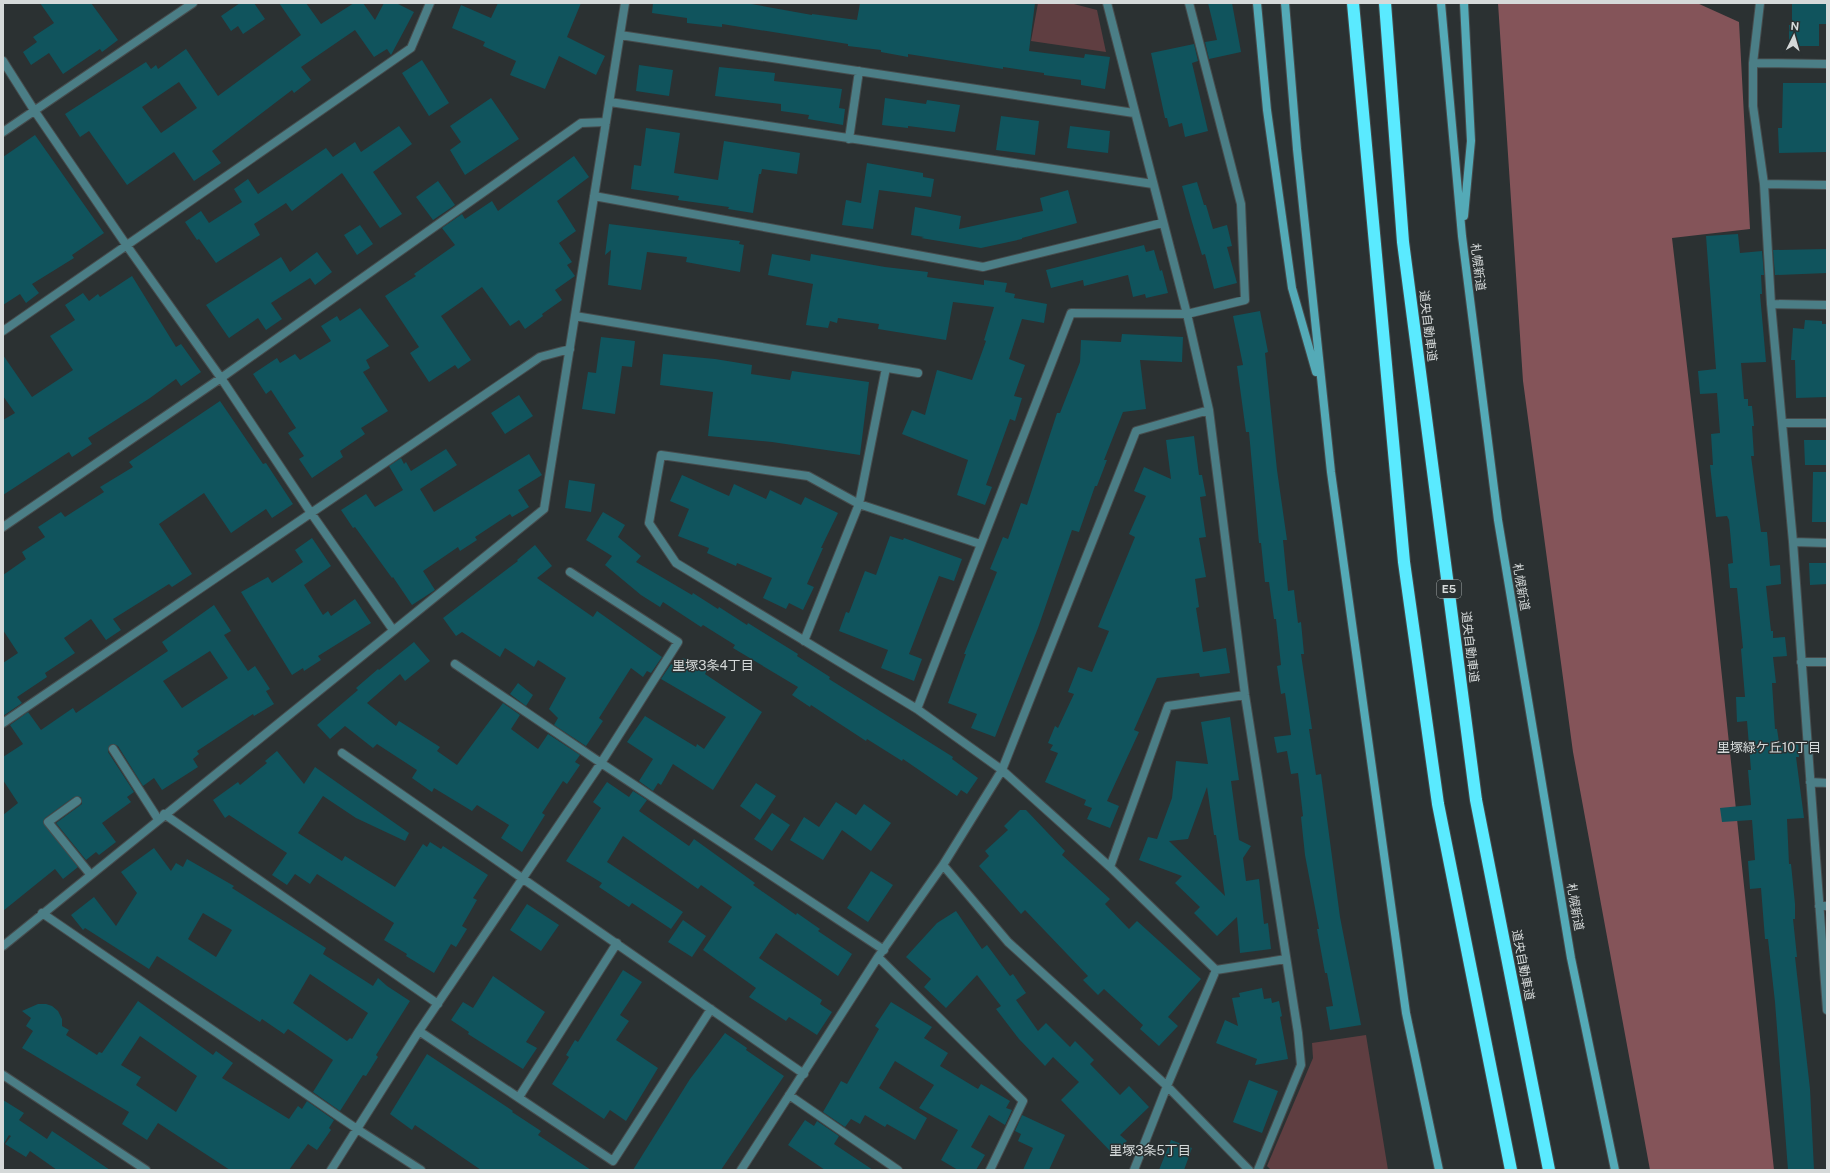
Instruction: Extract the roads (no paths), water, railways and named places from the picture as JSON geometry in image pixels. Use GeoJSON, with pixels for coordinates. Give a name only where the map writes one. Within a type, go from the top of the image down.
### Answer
{"type":"FeatureCollection","features":[{"type":"Feature","properties":{"kind":"highway"},"geometry":{"type":"LineString","coordinates":[[1353,3],[1404,562],[1438,804],[1510,1170]]}},
{"type":"Feature","properties":{"kind":"highway","name":"道央自動車道"},"geometry":{"type":"LineString","coordinates":[[1385,3],[1403,242],[1476,800],[1549,1170]]}},
{"type":"Feature","properties":{"kind":"street"},"geometry":{"type":"LineString","coordinates":[[3,132],[193,3]]}},
{"type":"Feature","properties":{"kind":"street"},"geometry":{"type":"LineString","coordinates":[[3,331],[411,48],[430,3]]}},
{"type":"Feature","properties":{"kind":"street"},"geometry":{"type":"LineString","coordinates":[[3,946],[90,874],[544,509],[625,3]]}},
{"type":"Feature","properties":{"kind":"street"},"geometry":{"type":"LineString","coordinates":[[1107,3],[1162,223],[1188,314],[1209,410],[1245,695],[1301,1065],[1258,1170]]}},
{"type":"Feature","properties":{"kind":"street"},"geometry":{"type":"LineString","coordinates":[[917,709],[1071,313],[1188,314],[1245,300],[1241,204],[1188,3]]}},
{"type":"Feature","properties":{"kind":"street"},"geometry":{"type":"LineString","coordinates":[[1257,3],[1267,110],[1292,288],[1322,392]]}},
{"type":"Feature","properties":{"kind":"street"},"geometry":{"type":"LineString","coordinates":[[1285,3],[1297,149],[1331,472],[1406,1013],[1440,1170]]}},
{"type":"Feature","properties":{"kind":"street","name":"札幌新道"},"geometry":{"type":"LineString","coordinates":[[1441,3],[1462,236],[1498,520],[1571,958],[1615,1170]]}},
{"type":"Feature","properties":{"kind":"street"},"geometry":{"type":"LineString","coordinates":[[1462,236],[1471,141],[1464,3]]}},
{"type":"Feature","properties":{"kind":"street"},"geometry":{"type":"LineString","coordinates":[[1760,3],[1753,63],[1753,106],[1764,184],[1771,304],[1802,662],[1810,782],[1823,906],[1827,1010]]}},
{"type":"Feature","properties":{"kind":"street"},"geometry":{"type":"LineString","coordinates":[[620,35],[1134,113]]}},
{"type":"Feature","properties":{"kind":"street"},"geometry":{"type":"LineString","coordinates":[[3,61],[34,110],[127,246],[221,378],[311,513],[393,630]]}},
{"type":"Feature","properties":{"kind":"street"},"geometry":{"type":"LineString","coordinates":[[1753,63],[1827,64]]}},
{"type":"Feature","properties":{"kind":"street"},"geometry":{"type":"LineString","coordinates":[[849,139],[859,71]]}},
{"type":"Feature","properties":{"kind":"street"},"geometry":{"type":"LineString","coordinates":[[610,102],[1152,184]]}},
{"type":"Feature","properties":{"kind":"street"},"geometry":{"type":"LineString","coordinates":[[3,527],[221,378],[581,123],[606,122]]}},
{"type":"Feature","properties":{"kind":"street"},"geometry":{"type":"LineString","coordinates":[[1764,184],[1827,185]]}},
{"type":"Feature","properties":{"kind":"street"},"geometry":{"type":"LineString","coordinates":[[594,196],[983,267],[1162,223]]}},
{"type":"Feature","properties":{"kind":"street"},"geometry":{"type":"LineString","coordinates":[[1771,304],[1827,305]]}},
{"type":"Feature","properties":{"kind":"street"},"geometry":{"type":"LineString","coordinates":[[575,316],[918,373]]}},
{"type":"Feature","properties":{"kind":"street"},"geometry":{"type":"LineString","coordinates":[[3,722],[540,357],[570,349]]}},
{"type":"Feature","properties":{"kind":"street"},"geometry":{"type":"LineString","coordinates":[[804,641],[859,504],[886,368]]}},
{"type":"Feature","properties":{"kind":"street"},"geometry":{"type":"LineString","coordinates":[[741,1170],[878,957],[943,865],[1002,770],[1136,431],[1209,410]]}},
{"type":"Feature","properties":{"kind":"street"},"geometry":{"type":"LineString","coordinates":[[1782,423],[1827,423]]}},
{"type":"Feature","properties":{"kind":"street"},"geometry":{"type":"LineString","coordinates":[[980,544],[859,504],[808,476],[661,455],[649,523],[676,563],[917,709],[1002,770],[1110,867],[1216,970]]}},
{"type":"Feature","properties":{"kind":"street"},"geometry":{"type":"LineString","coordinates":[[1792,542],[1827,543]]}},
{"type":"Feature","properties":{"kind":"street"},"geometry":{"type":"LineString","coordinates":[[331,1170],[419,1031],[601,763],[678,642],[570,572]]}},
{"type":"Feature","properties":{"kind":"street"},"geometry":{"type":"LineString","coordinates":[[1802,662],[1827,662]]}},
{"type":"Feature","properties":{"kind":"street"},"geometry":{"type":"LineString","coordinates":[[455,664],[601,763],[884,950]]}},
{"type":"Feature","properties":{"kind":"street"},"geometry":{"type":"LineString","coordinates":[[1110,867],[1168,706],[1245,695]]}},
{"type":"Feature","properties":{"kind":"street"},"geometry":{"type":"LineString","coordinates":[[113,749],[161,817],[438,1004]]}},
{"type":"Feature","properties":{"kind":"street"},"geometry":{"type":"LineString","coordinates":[[342,753],[804,1074]]}},
{"type":"Feature","properties":{"kind":"street"},"geometry":{"type":"LineString","coordinates":[[1810,782],[1827,783]]}},
{"type":"Feature","properties":{"kind":"street"},"geometry":{"type":"LineString","coordinates":[[77,801],[48,822],[90,874]]}},
{"type":"Feature","properties":{"kind":"street"},"geometry":{"type":"LineString","coordinates":[[943,865],[1008,942],[1167,1086],[1249,1170]]}},
{"type":"Feature","properties":{"kind":"street"},"geometry":{"type":"LineString","coordinates":[[42,913],[357,1129],[421,1170]]}},
{"type":"Feature","properties":{"kind":"street"},"geometry":{"type":"LineString","coordinates":[[519,1097],[617,943]]}},
{"type":"Feature","properties":{"kind":"street"},"geometry":{"type":"LineString","coordinates":[[878,957],[1023,1101],[990,1170]]}},
{"type":"Feature","properties":{"kind":"street"},"geometry":{"type":"LineString","coordinates":[[1216,970],[1286,959]]}},
{"type":"Feature","properties":{"kind":"street"},"geometry":{"type":"LineString","coordinates":[[1134,1170],[1167,1086],[1216,970]]}},
{"type":"Feature","properties":{"kind":"street"},"geometry":{"type":"LineString","coordinates":[[419,1031],[613,1161],[711,1009]]}},
{"type":"Feature","properties":{"kind":"street"},"geometry":{"type":"LineString","coordinates":[[3,1075],[146,1170]]}},
{"type":"Feature","properties":{"kind":"street"},"geometry":{"type":"LineString","coordinates":[[789,1096],[894,1169]]}},
{"type":"Feature","properties":{"kind":"district","name":"里塚3条4丁目"},"geometry":{"type":"Point","coordinates":[713,665]}},
{"type":"Feature","properties":{"kind":"district","name":"里塚緑ケ丘10丁目"},"geometry":{"type":"Point","coordinates":[1769,747]}},
{"type":"Feature","properties":{"kind":"district","name":"里塚3条5丁目"},"geometry":{"type":"Point","coordinates":[1150,1150]}}]}
